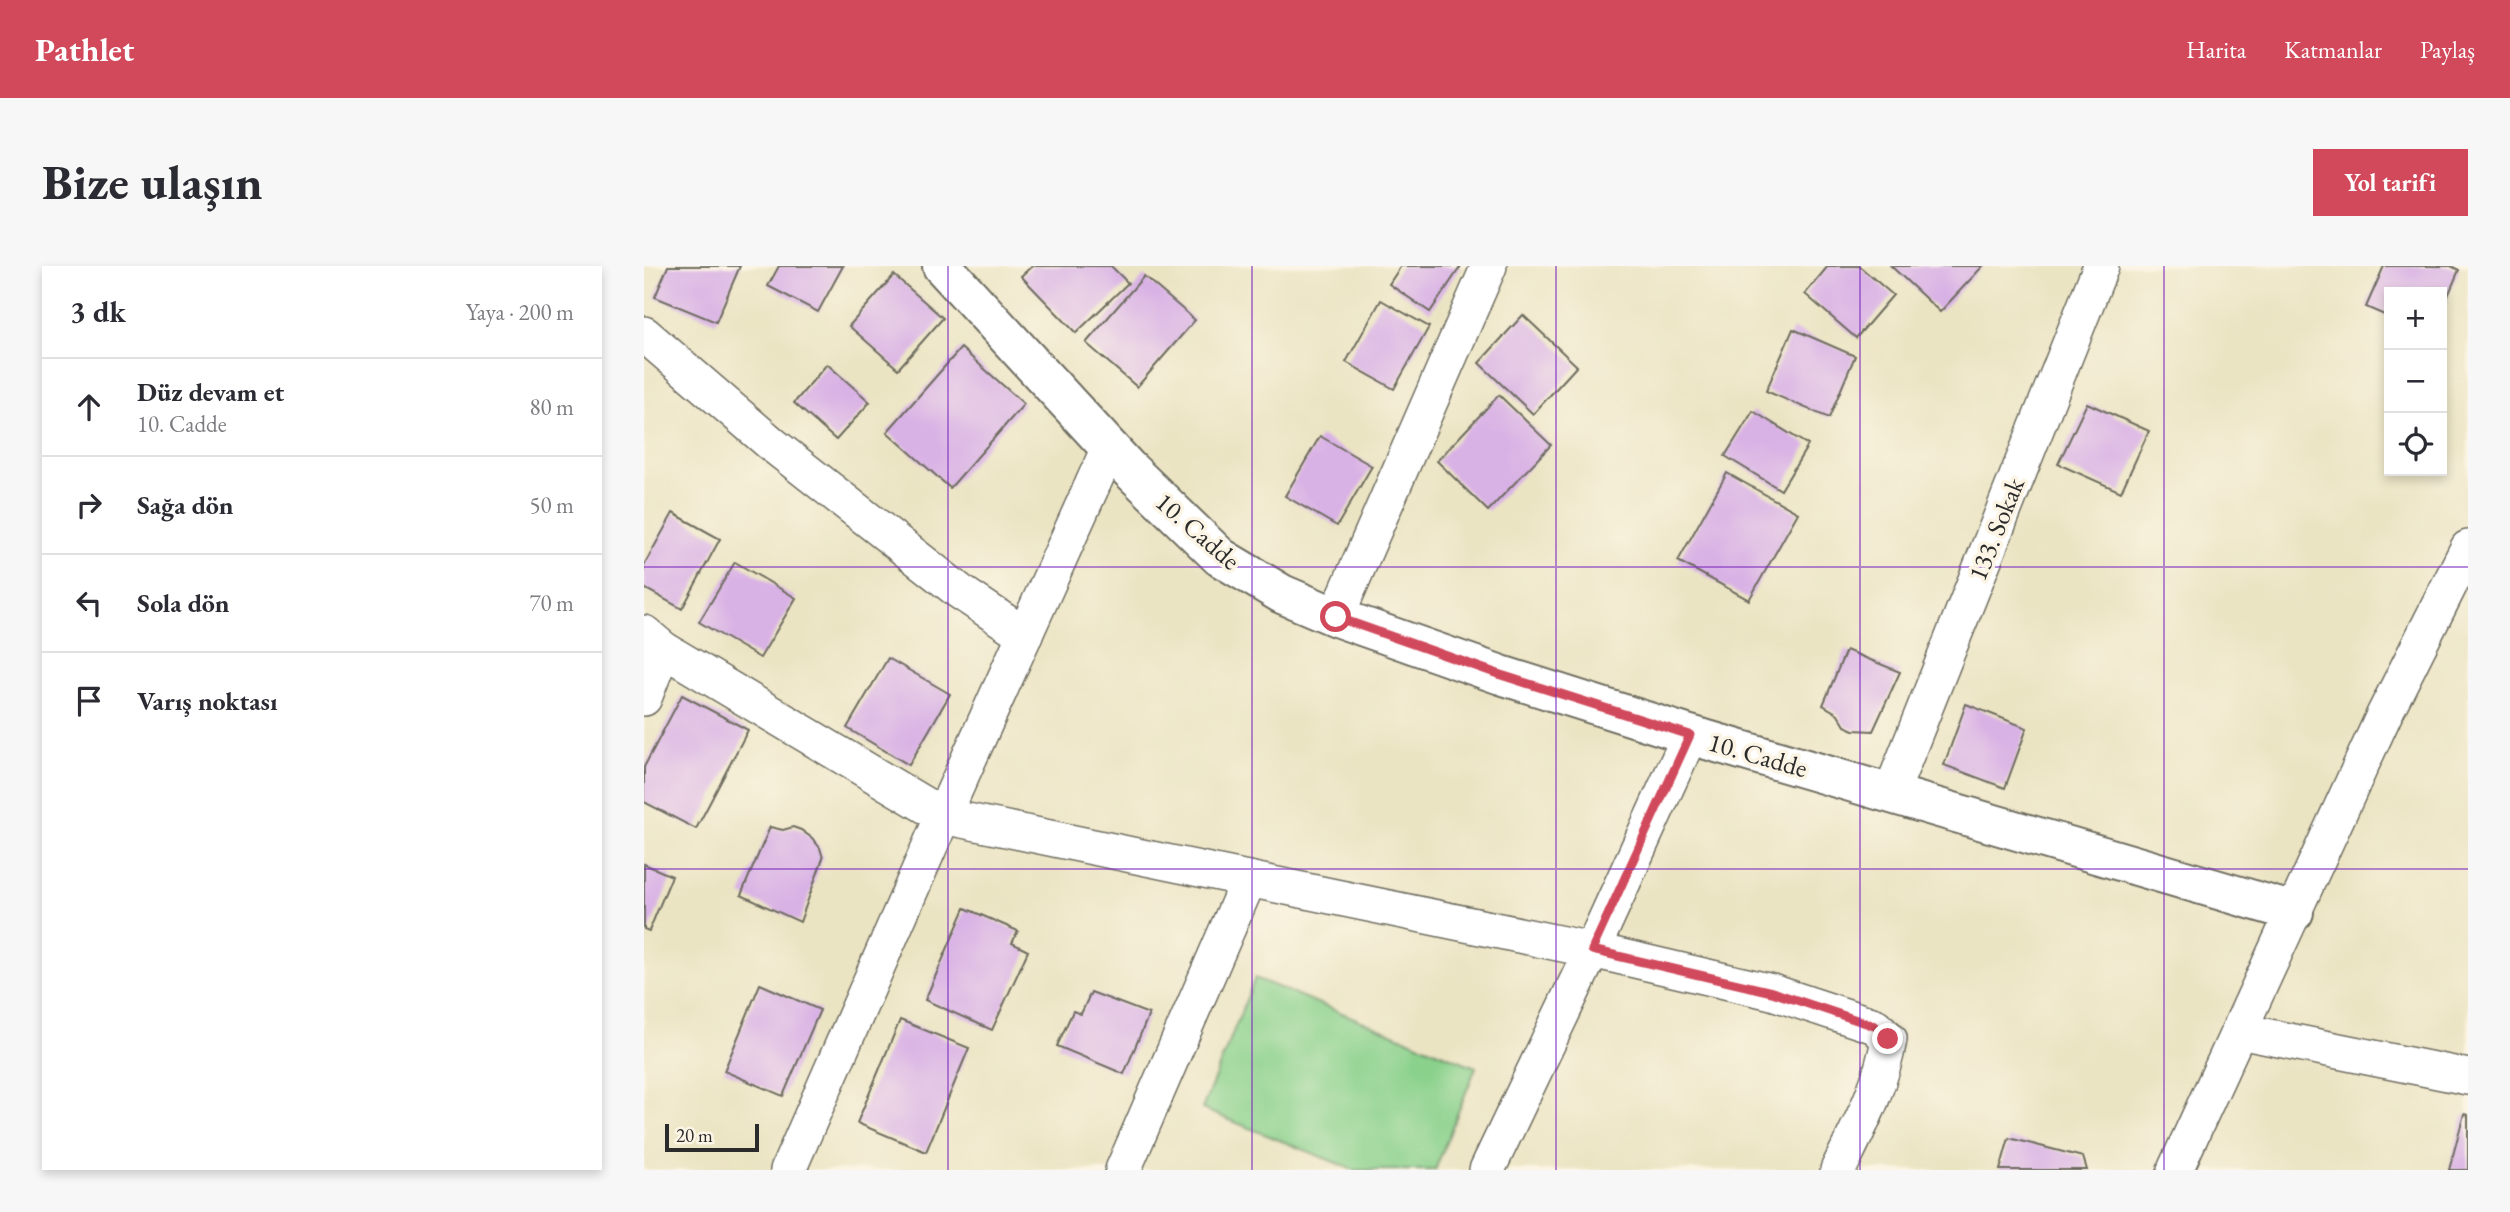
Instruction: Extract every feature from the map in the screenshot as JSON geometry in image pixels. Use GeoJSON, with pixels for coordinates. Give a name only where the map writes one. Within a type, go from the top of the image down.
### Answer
{"type":"FeatureCollection","features":[{"type":"Feature","properties":{"kind":"street"},"geometry":{"type":"LineString","coordinates":[[1336,617],[1489,266]]}},
{"type":"Feature","properties":{"kind":"street","name":"133. Sokak"},"geometry":{"type":"LineString","coordinates":[[1891,793],[2101,266]]}},
{"type":"Feature","properties":{"kind":"street","name":"10. Cadde"},"geometry":{"type":"LineString","coordinates":[[953,271],[1109,448],[1220,557],[1282,594],[1336,617],[1501,675],[1690,735],[2294,912]]}},
{"type":"Feature","properties":{"kind":"street"},"geometry":{"type":"LineString","coordinates":[[644,334],[773,445],[959,591],[1025,635]]}},
{"type":"Feature","properties":{"kind":"street"},"geometry":{"type":"LineString","coordinates":[[788,1170],[943,816],[1109,448]]}},
{"type":"Feature","properties":{"kind":"street"},"geometry":{"type":"LineString","coordinates":[[2175,1170],[2384,715],[2468,548]]}},
{"type":"Feature","properties":{"kind":"street"},"geometry":{"type":"LineString","coordinates":[[644,698],[653,641],[943,816],[1592,950],[1772,992],[1875,1026],[1888,1039],[1884,1067],[1875,1093],[1838,1170]]}},
{"type":"Feature","properties":{"kind":"street"},"geometry":{"type":"LineString","coordinates":[[1487,1170],[1592,950],[1690,735]]}},
{"type":"Feature","properties":{"kind":"street"},"geometry":{"type":"LineString","coordinates":[[1123,1170],[1249,879]]}},
{"type":"Feature","properties":{"kind":"street"},"geometry":{"type":"LineString","coordinates":[[2239,1031],[2468,1077]]}},
{"type":"Feature","properties":{"kind":"green space"},"geometry":{"type":"Polygon","coordinates":[[[1255,978],[1476,1067],[1435,1170],[1354,1170],[1202,1109],[1255,978]]]}},
{"type":"Feature","properties":{"kind":"building"},"geometry":{"type":"Polygon","coordinates":[[[668,266],[740,266],[716,322],[655,297],[668,266]]]}},
{"type":"Feature","properties":{"kind":"building"},"geometry":{"type":"Polygon","coordinates":[[[779,266],[843,266],[818,312],[768,286],[779,266]]]}},
{"type":"Feature","properties":{"kind":"building"},"geometry":{"type":"Polygon","coordinates":[[[1032,266],[1111,266],[1128,283],[1076,333],[1021,276],[1032,266]]]}},
{"type":"Feature","properties":{"kind":"building"},"geometry":{"type":"Polygon","coordinates":[[[1401,266],[1461,266],[1430,312],[1389,284],[1401,266]]]}},
{"type":"Feature","properties":{"kind":"building"},"geometry":{"type":"Polygon","coordinates":[[[1828,266],[1859,266],[1893,295],[1856,338],[1805,294],[1828,266]]]}},
{"type":"Feature","properties":{"kind":"building"},"geometry":{"type":"Polygon","coordinates":[[[1891,266],[1983,266],[1940,312],[1891,266]]]}},
{"type":"Feature","properties":{"kind":"building"},"geometry":{"type":"Polygon","coordinates":[[[2384,266],[2451,266],[2459,270],[2447,298],[2447,287],[2384,287],[2384,315],[2366,307],[2384,266]]]}},
{"type":"Feature","properties":{"kind":"building"},"geometry":{"type":"Polygon","coordinates":[[[894,275],[943,318],[898,369],[849,326],[894,275]]]}},
{"type":"Feature","properties":{"kind":"building"},"geometry":{"type":"Polygon","coordinates":[[[1144,276],[1195,320],[1137,387],[1086,343],[1144,276]]]}},
{"type":"Feature","properties":{"kind":"building"},"geometry":{"type":"Polygon","coordinates":[[[1381,300],[1429,327],[1394,389],[1346,362],[1381,300]]]}},
{"type":"Feature","properties":{"kind":"building"},"geometry":{"type":"Polygon","coordinates":[[[1523,315],[1577,366],[1533,414],[1479,363],[1523,315]]]}},
{"type":"Feature","properties":{"kind":"building"},"geometry":{"type":"Polygon","coordinates":[[[1793,329],[1855,356],[1829,418],[1766,391],[1793,329]]]}},
{"type":"Feature","properties":{"kind":"building"},"geometry":{"type":"Polygon","coordinates":[[[961,348],[1024,404],[950,488],[887,432],[961,348]]]}},
{"type":"Feature","properties":{"kind":"building"},"geometry":{"type":"Polygon","coordinates":[[[827,364],[870,402],[836,440],[794,403],[827,364]]]}},
{"type":"Feature","properties":{"kind":"building"},"geometry":{"type":"Polygon","coordinates":[[[1499,395],[1551,445],[1488,511],[1437,461],[1499,395]]]}},
{"type":"Feature","properties":{"kind":"building"},"geometry":{"type":"Polygon","coordinates":[[[2087,403],[2149,431],[2121,492],[2058,464],[2087,403]]]}},
{"type":"Feature","properties":{"kind":"building"},"geometry":{"type":"Polygon","coordinates":[[[1753,411],[1808,445],[1781,490],[1725,456],[1753,411]]]}},
{"type":"Feature","properties":{"kind":"building"},"geometry":{"type":"Polygon","coordinates":[[[1320,436],[1372,466],[1337,526],[1285,496],[1320,436]]]}},
{"type":"Feature","properties":{"kind":"building"},"geometry":{"type":"Polygon","coordinates":[[[1727,473],[1798,513],[1749,600],[1678,561],[1727,473]]]}},
{"type":"Feature","properties":{"kind":"building"},"geometry":{"type":"Polygon","coordinates":[[[673,513],[720,539],[682,609],[644,588],[644,565],[673,513]]]}},
{"type":"Feature","properties":{"kind":"building"},"geometry":{"type":"Polygon","coordinates":[[[735,562],[796,598],[760,658],[699,622],[735,562]]]}},
{"type":"Feature","properties":{"kind":"building"},"geometry":{"type":"Polygon","coordinates":[[[1846,650],[1900,672],[1873,731],[1854,730],[1845,726],[1838,714],[1823,705],[1846,650]]]}},
{"type":"Feature","properties":{"kind":"building"},"geometry":{"type":"Polygon","coordinates":[[[888,658],[950,694],[909,765],[847,728],[888,658]]]}},
{"type":"Feature","properties":{"kind":"building"},"geometry":{"type":"Polygon","coordinates":[[[682,695],[748,730],[696,829],[644,802],[644,767],[682,695]]]}},
{"type":"Feature","properties":{"kind":"building"},"geometry":{"type":"Polygon","coordinates":[[[1966,704],[2027,728],[2005,788],[1944,765],[1966,704]]]}},
{"type":"Feature","properties":{"kind":"building"},"geometry":{"type":"Polygon","coordinates":[[[770,827],[783,830],[793,827],[801,830],[820,848],[823,858],[800,922],[741,895],[770,827]]]}},
{"type":"Feature","properties":{"kind":"building"},"geometry":{"type":"Polygon","coordinates":[[[644,864],[672,876],[649,931],[644,929],[644,864]]]}},
{"type":"Feature","properties":{"kind":"building"},"geometry":{"type":"Polygon","coordinates":[[[965,908],[1018,931],[1012,943],[1028,951],[992,1030],[925,1000],[965,908]]]}},
{"type":"Feature","properties":{"kind":"building"},"geometry":{"type":"Polygon","coordinates":[[[760,984],[820,1010],[783,1096],[724,1071],[760,984]]]}},
{"type":"Feature","properties":{"kind":"building"},"geometry":{"type":"Polygon","coordinates":[[[1091,992],[1149,1014],[1124,1074],[1057,1046],[1073,1011],[1081,1014],[1091,992]]]}},
{"type":"Feature","properties":{"kind":"building"},"geometry":{"type":"Polygon","coordinates":[[[900,1020],[969,1048],[926,1152],[857,1123],[900,1020]]]}},
{"type":"Feature","properties":{"kind":"building"},"geometry":{"type":"Polygon","coordinates":[[[2464,1114],[2468,1115],[2468,1170],[2449,1170],[2464,1114]]]}},
{"type":"Feature","properties":{"kind":"building"},"geometry":{"type":"Polygon","coordinates":[[[2009,1138],[2083,1157],[2087,1170],[2000,1170],[2009,1138]]]}},
{"type":"Feature","properties":{"kind":"route"},"geometry":{"type":"LineString","coordinates":[[1336,617],[1501,675],[1690,735],[1592,950],[1772,992],[1875,1026],[1888,1039]]}}]}
